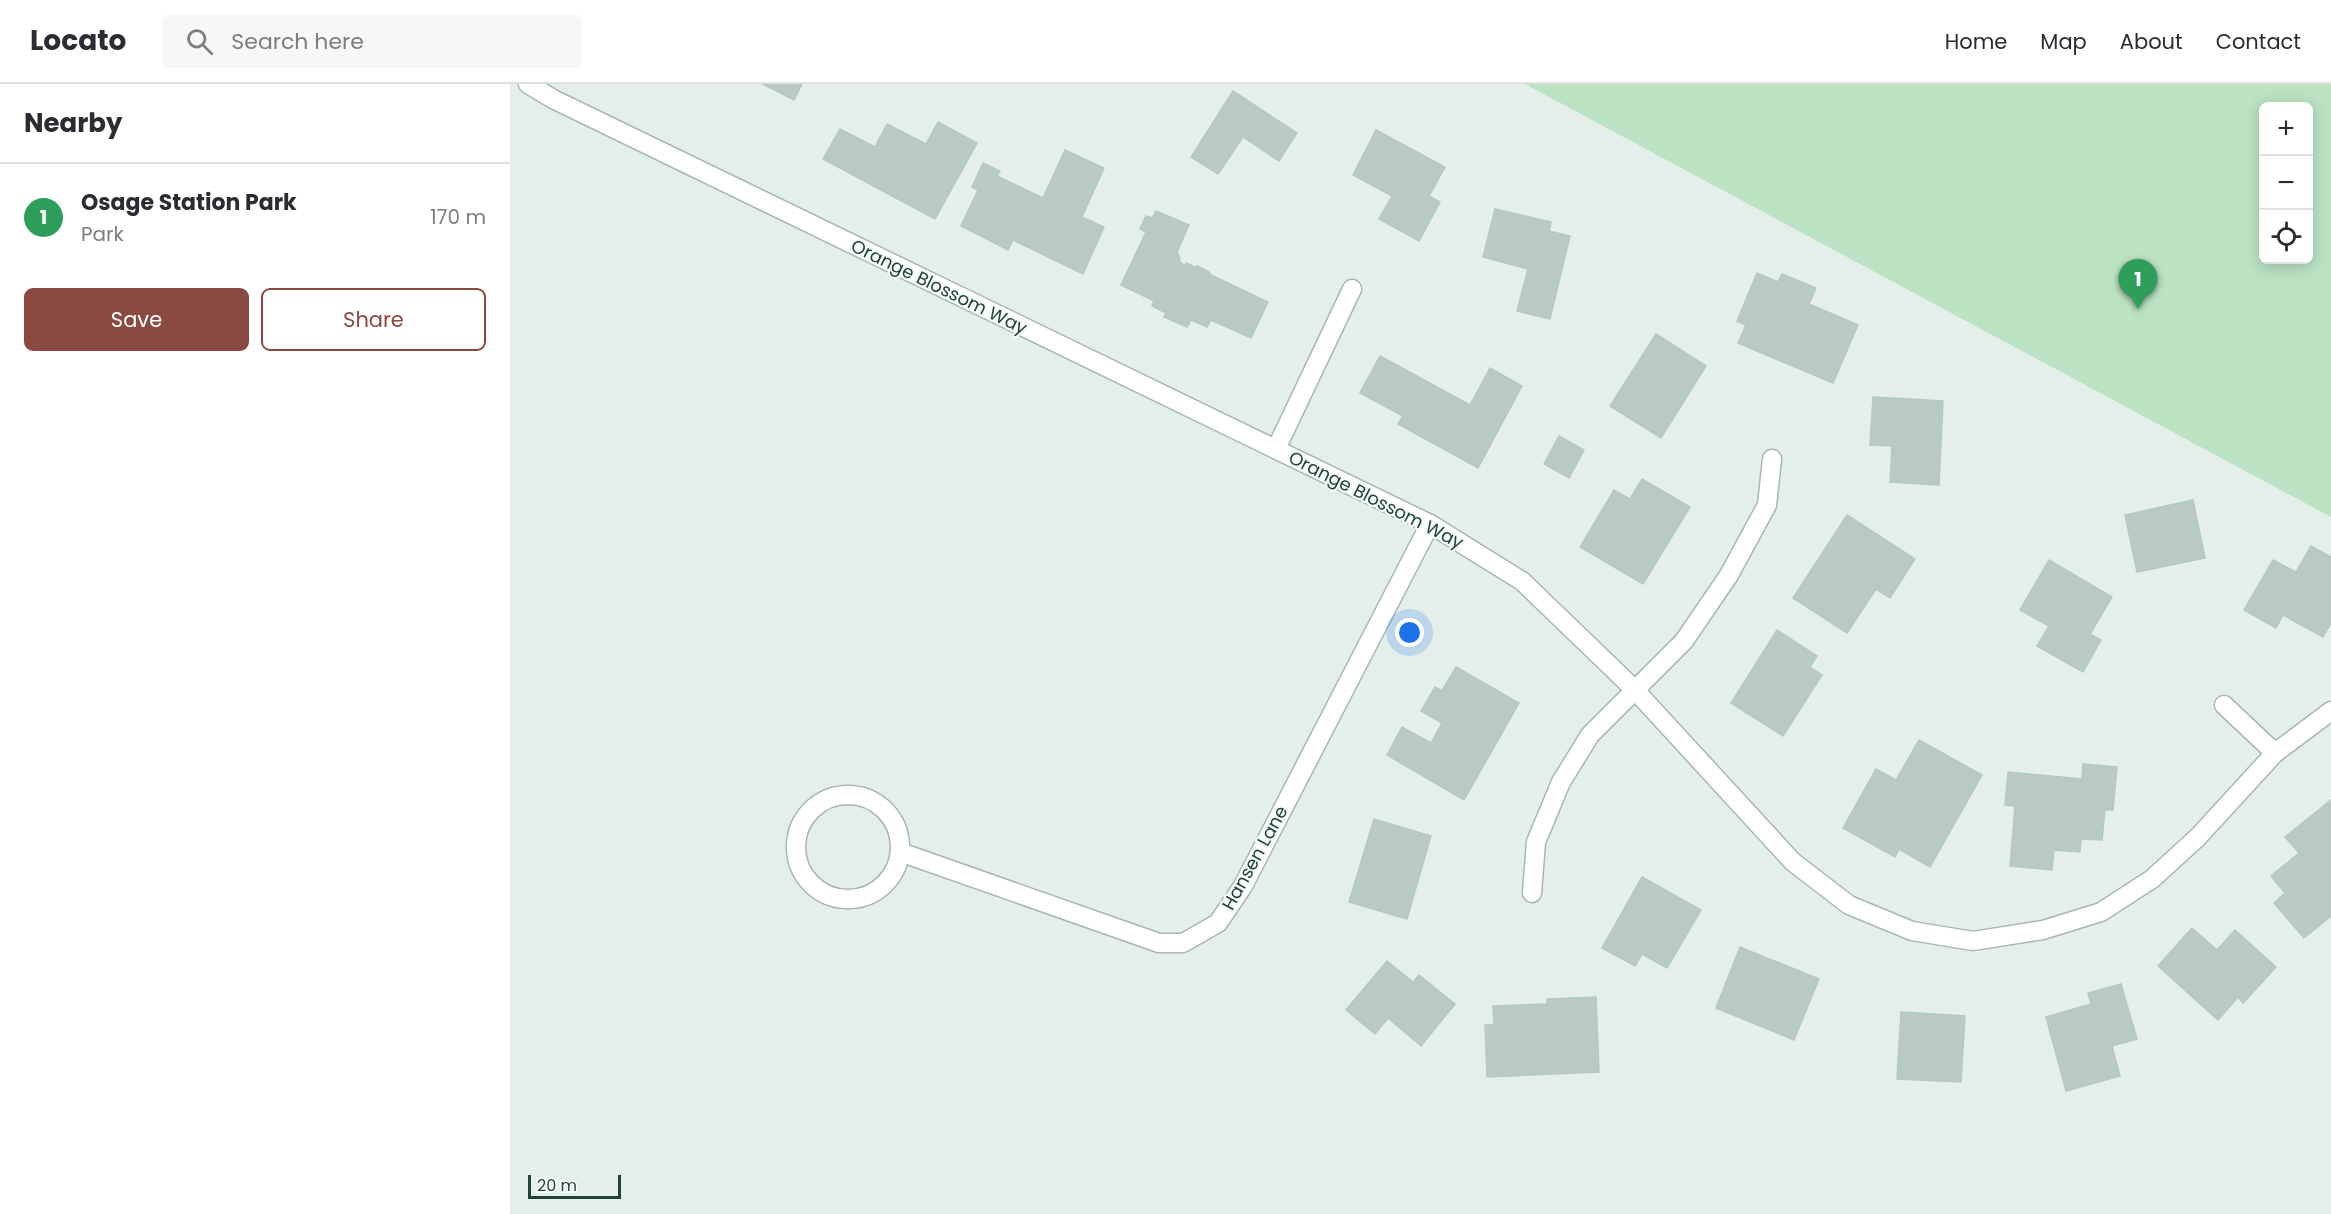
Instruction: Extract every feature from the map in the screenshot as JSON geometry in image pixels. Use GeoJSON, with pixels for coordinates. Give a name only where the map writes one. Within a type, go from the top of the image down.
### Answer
{"type":"FeatureCollection","features":[{"type":"Feature","properties":{"kind":"street","name":"Orange Blossom Way"},"geometry":{"type":"LineString","coordinates":[[528,84],[553,99],[903,270],[1430,524],[1522,581],[1634,689],[1793,862],[1849,904],[1912,931],[1973,941],[2043,930],[2101,912],[2152,879],[2182,851],[2275,753],[2331,711]]}},
{"type":"Feature","properties":{"kind":"street"},"geometry":{"type":"LineString","coordinates":[[1276,449],[1352,289]]}},
{"type":"Feature","properties":{"kind":"street"},"geometry":{"type":"LineString","coordinates":[[1532,893],[1536,842],[1561,782],[1590,735],[1684,640],[1729,574],[1767,505],[1772,459]]}},
{"type":"Feature","properties":{"kind":"street","name":"Hansen Lane"},"geometry":{"type":"LineString","coordinates":[[900,852],[1159,944],[1183,943],[1218,923],[1243,886],[1430,524]]}},
{"type":"Feature","properties":{"kind":"street"},"geometry":{"type":"LineString","coordinates":[[2224,705],[2275,753]]}},
{"type":"Feature","properties":{"kind":"street"},"geometry":{"type":"LineString","coordinates":[[849,794],[866,797],[881,805],[893,818],[899,835],[900,852],[896,869],[886,883],[873,894],[857,899],[839,899],[823,893],[809,883],[800,868],[796,852],[797,834],[804,818],[816,805],[831,796],[849,794]]}},
{"type":"Feature","properties":{"kind":"green space"},"geometry":{"type":"Polygon","coordinates":[[[1525,84],[2331,84],[2331,517],[1525,84]]]}},
{"type":"Feature","properties":{"kind":"building"},"geometry":{"type":"Polygon","coordinates":[[[763,84],[802,84],[794,100],[763,84]]]}},
{"type":"Feature","properties":{"kind":"building"},"geometry":{"type":"Polygon","coordinates":[[[1233,91],[1297,133],[1279,161],[1243,137],[1218,174],[1191,157],[1233,91]]]}},
{"type":"Feature","properties":{"kind":"building"},"geometry":{"type":"Polygon","coordinates":[[[938,122],[977,143],[935,219],[823,159],[840,129],[875,147],[887,124],[926,144],[938,122]]]}},
{"type":"Feature","properties":{"kind":"building"},"geometry":{"type":"Polygon","coordinates":[[[1376,130],[1445,167],[1429,196],[1440,202],[1419,241],[1379,219],[1392,196],[1353,175],[1376,130]]]}},
{"type":"Feature","properties":{"kind":"building"},"geometry":{"type":"Polygon","coordinates":[[[1065,150],[1104,168],[1082,217],[1104,227],[1083,274],[1013,240],[1008,250],[961,226],[978,190],[972,187],[983,163],[1000,171],[997,176],[1043,198],[1065,150]]]}},
{"type":"Feature","properties":{"kind":"building"},"geometry":{"type":"Polygon","coordinates":[[[1495,209],[1551,222],[1549,231],[1570,236],[1550,319],[1517,311],[1528,269],[1483,257],[1495,209]]]}},
{"type":"Feature","properties":{"kind":"building"},"geometry":{"type":"Polygon","coordinates":[[[1156,211],[1189,225],[1177,252],[1179,261],[1185,266],[1186,263],[1198,266],[1211,275],[1268,302],[1251,338],[1211,320],[1207,327],[1191,320],[1187,327],[1164,317],[1166,313],[1152,306],[1154,301],[1121,285],[1146,232],[1140,229],[1146,216],[1152,218],[1156,211]]]}},
{"type":"Feature","properties":{"kind":"building"},"geometry":{"type":"Polygon","coordinates":[[[1757,273],[1778,282],[1782,274],[1816,288],[1809,304],[1858,325],[1833,383],[1738,343],[1746,325],[1737,321],[1757,273]]]}},
{"type":"Feature","properties":{"kind":"building"},"geometry":{"type":"Polygon","coordinates":[[[1656,334],[1706,366],[1661,438],[1610,406],[1656,334]]]}},
{"type":"Feature","properties":{"kind":"building"},"geometry":{"type":"Polygon","coordinates":[[[1380,356],[1470,405],[1490,368],[1522,386],[1478,468],[1398,424],[1403,416],[1360,393],[1380,356]]]}},
{"type":"Feature","properties":{"kind":"building"},"geometry":{"type":"Polygon","coordinates":[[[1873,397],[1943,401],[1939,485],[1890,482],[1892,446],[1870,445],[1873,397]]]}},
{"type":"Feature","properties":{"kind":"building"},"geometry":{"type":"Polygon","coordinates":[[[1559,436],[1584,450],[1569,478],[1544,464],[1559,436]]]}},
{"type":"Feature","properties":{"kind":"building"},"geometry":{"type":"Polygon","coordinates":[[[1642,479],[1690,507],[1643,584],[1580,547],[1614,490],[1630,499],[1642,479]]]}},
{"type":"Feature","properties":{"kind":"building"},"geometry":{"type":"Polygon","coordinates":[[[2193,500],[2205,558],[2137,572],[2125,515],[2193,500]]]}},
{"type":"Feature","properties":{"kind":"building"},"geometry":{"type":"Polygon","coordinates":[[[1847,515],[1915,559],[1890,598],[1876,589],[1847,633],[1793,598],[1847,515]]]}},
{"type":"Feature","properties":{"kind":"building"},"geometry":{"type":"Polygon","coordinates":[[[2311,546],[2331,557],[2331,623],[2323,637],[2283,615],[2276,628],[2244,610],[2273,560],[2296,572],[2311,546]]]}},
{"type":"Feature","properties":{"kind":"building"},"geometry":{"type":"Polygon","coordinates":[[[2049,560],[2112,597],[2090,634],[2101,640],[2083,672],[2037,646],[2049,626],[2020,610],[2049,560]]]}},
{"type":"Feature","properties":{"kind":"building"},"geometry":{"type":"Polygon","coordinates":[[[1777,630],[1817,656],[1810,667],[1822,675],[1783,736],[1731,703],[1777,630]]]}},
{"type":"Feature","properties":{"kind":"building"},"geometry":{"type":"Polygon","coordinates":[[[1456,667],[1519,703],[1464,800],[1387,755],[1402,727],[1431,743],[1442,723],[1421,711],[1435,687],[1442,691],[1456,667]]]}},
{"type":"Feature","properties":{"kind":"building"},"geometry":{"type":"Polygon","coordinates":[[[1919,740],[1982,775],[1930,867],[1899,849],[1895,857],[1843,828],[1876,769],[1896,780],[1919,740]]]}},
{"type":"Feature","properties":{"kind":"building"},"geometry":{"type":"Polygon","coordinates":[[[2083,764],[2117,767],[2113,810],[2105,810],[2102,840],[2081,839],[2080,852],[2054,850],[2052,870],[2010,866],[2015,806],[2005,805],[2008,772],[2082,779],[2083,764]]]}},
{"type":"Feature","properties":{"kind":"building"},"geometry":{"type":"Polygon","coordinates":[[[2331,800],[2331,916],[2304,938],[2274,903],[2285,893],[2271,876],[2299,853],[2285,837],[2331,800]]]}},
{"type":"Feature","properties":{"kind":"building"},"geometry":{"type":"Polygon","coordinates":[[[1374,819],[1431,836],[1407,919],[1349,902],[1374,819]]]}},
{"type":"Feature","properties":{"kind":"building"},"geometry":{"type":"Polygon","coordinates":[[[1642,877],[1701,910],[1667,968],[1642,954],[1635,966],[1602,948],[1642,877]]]}},
{"type":"Feature","properties":{"kind":"building"},"geometry":{"type":"Polygon","coordinates":[[[2192,928],[2217,950],[2235,930],[2276,967],[2243,1003],[2238,997],[2218,1020],[2158,966],[2192,928]]]}},
{"type":"Feature","properties":{"kind":"building"},"geometry":{"type":"Polygon","coordinates":[[[1740,947],[1819,979],[1794,1040],[1716,1008],[1740,947]]]}},
{"type":"Feature","properties":{"kind":"building"},"geometry":{"type":"Polygon","coordinates":[[[1387,961],[1413,982],[1419,975],[1455,1004],[1421,1046],[1388,1018],[1375,1034],[1346,1010],[1387,961]]]}},
{"type":"Feature","properties":{"kind":"building"},"geometry":{"type":"Polygon","coordinates":[[[2121,984],[2137,1039],[2112,1046],[2120,1076],[2066,1091],[2046,1017],[2091,1004],[2088,993],[2121,984]]]}},
{"type":"Feature","properties":{"kind":"building"},"geometry":{"type":"Polygon","coordinates":[[[1596,997],[1599,1072],[1487,1077],[1485,1025],[1494,1025],[1493,1006],[1547,1004],[1547,999],[1596,997]]]}},
{"type":"Feature","properties":{"kind":"building"},"geometry":{"type":"Polygon","coordinates":[[[1901,1012],[1965,1016],[1961,1082],[1897,1079],[1901,1012]]]}},
{"type":"Feature","properties":{"kind":"place","name":"Osage Station Park"},"geometry":{"type":"Point","coordinates":[2138,309]}}]}
